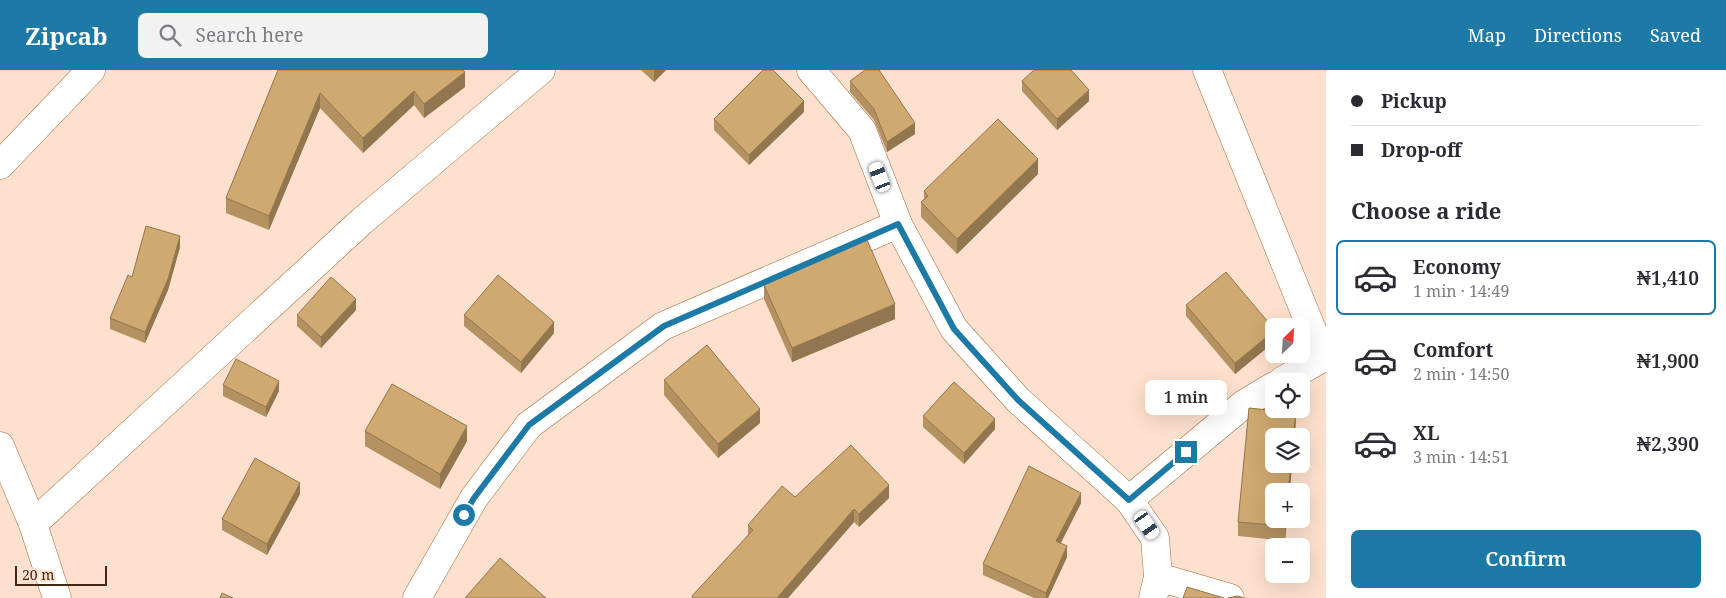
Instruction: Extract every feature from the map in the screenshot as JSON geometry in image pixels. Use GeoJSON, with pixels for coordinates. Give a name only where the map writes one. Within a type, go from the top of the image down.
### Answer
{"type":"FeatureCollection","features":[{"type":"Feature","properties":{"kind":"street"},"geometry":{"type":"LineString","coordinates":[[0,165],[91,70]]}},
{"type":"Feature","properties":{"kind":"street"},"geometry":{"type":"LineString","coordinates":[[33,524],[362,221],[541,70]]}},
{"type":"Feature","properties":{"kind":"street"},"geometry":{"type":"LineString","coordinates":[[811,70],[862,130],[898,224],[954,329],[1018,400],[1129,500],[1155,538],[1156,588],[1230,598]]}},
{"type":"Feature","properties":{"kind":"street"},"geometry":{"type":"LineString","coordinates":[[1207,70],[1228,125],[1325,356],[1296,373]]}},
{"type":"Feature","properties":{"kind":"street"},"geometry":{"type":"LineString","coordinates":[[417,598],[474,498],[529,425],[664,326],[898,224]]}},
{"type":"Feature","properties":{"kind":"street"},"geometry":{"type":"LineString","coordinates":[[1129,500],[1244,404],[1265,391]]}},
{"type":"Feature","properties":{"kind":"street"},"geometry":{"type":"LineString","coordinates":[[0,446],[33,524],[57,598]]}},
{"type":"Feature","properties":{"kind":"building"},"geometry":{"type":"Polygon","coordinates":[[[278,70],[463,70],[465,72],[424,104],[414,91],[363,138],[320,93],[269,216],[226,198],[278,70]]]}},
{"type":"Feature","properties":{"kind":"building"},"geometry":{"type":"Polygon","coordinates":[[[763,70],[773,70],[804,101],[749,155],[714,119],[763,70]]]}},
{"type":"Feature","properties":{"kind":"building"},"geometry":{"type":"Polygon","coordinates":[[[865,70],[879,70],[915,123],[887,142],[874,109],[850,81],[865,70]]]}},
{"type":"Feature","properties":{"kind":"building"},"geometry":{"type":"Polygon","coordinates":[[[1034,70],[1071,70],[1089,90],[1057,119],[1022,81],[1034,70]]]}},
{"type":"Feature","properties":{"kind":"building"},"geometry":{"type":"Polygon","coordinates":[[[998,119],[1038,159],[957,239],[921,202],[928,196],[924,191],[998,119]]]}},
{"type":"Feature","properties":{"kind":"building"},"geometry":{"type":"Polygon","coordinates":[[[146,226],[180,236],[168,279],[145,332],[110,318],[128,275],[132,277],[146,226]]]}},
{"type":"Feature","properties":{"kind":"building"},"geometry":{"type":"Polygon","coordinates":[[[867,240],[895,304],[792,348],[764,285],[867,240]]]}},
{"type":"Feature","properties":{"kind":"building"},"geometry":{"type":"Polygon","coordinates":[[[1226,272],[1265,318],[1265,338],[1235,363],[1186,305],[1226,272]]]}},
{"type":"Feature","properties":{"kind":"building"},"geometry":{"type":"Polygon","coordinates":[[[498,275],[554,322],[521,362],[464,315],[498,275]]]}},
{"type":"Feature","properties":{"kind":"building"},"geometry":{"type":"Polygon","coordinates":[[[331,277],[356,299],[321,337],[297,315],[331,277]]]}},
{"type":"Feature","properties":{"kind":"building"},"geometry":{"type":"Polygon","coordinates":[[[707,345],[760,409],[718,444],[664,380],[707,345]]]}},
{"type":"Feature","properties":{"kind":"building"},"geometry":{"type":"Polygon","coordinates":[[[236,359],[279,381],[266,407],[223,385],[236,359]]]}},
{"type":"Feature","properties":{"kind":"building"},"geometry":{"type":"Polygon","coordinates":[[[954,382],[995,419],[964,453],[923,416],[954,382]]]}},
{"type":"Feature","properties":{"kind":"building"},"geometry":{"type":"Polygon","coordinates":[[[392,384],[467,426],[440,474],[365,431],[392,384]]]}},
{"type":"Feature","properties":{"kind":"building"},"geometry":{"type":"Polygon","coordinates":[[[1249,408],[1265,410],[1265,418],[1295,418],[1294,428],[1265,428],[1265,473],[1290,473],[1289,483],[1265,483],[1265,524],[1238,522],[1249,408]]]}},
{"type":"Feature","properties":{"kind":"building"},"geometry":{"type":"Polygon","coordinates":[[[851,445],[889,485],[859,514],[854,509],[777,598],[693,598],[692,596],[753,530],[748,525],[782,486],[795,497],[851,445]]]}},
{"type":"Feature","properties":{"kind":"building"},"geometry":{"type":"Polygon","coordinates":[[[255,458],[300,483],[267,544],[222,519],[255,458]]]}},
{"type":"Feature","properties":{"kind":"building"},"geometry":{"type":"Polygon","coordinates":[[[1029,466],[1081,493],[1056,541],[1067,546],[1046,593],[983,564],[1029,466]]]}},
{"type":"Feature","properties":{"kind":"building"},"geometry":{"type":"Polygon","coordinates":[[[500,558],[546,598],[465,598],[500,558]]]}},
{"type":"Feature","properties":{"kind":"building"},"geometry":{"type":"Polygon","coordinates":[[[1187,587],[1224,598],[1183,598],[1187,587]]]}},
{"type":"Feature","properties":{"kind":"building"},"geometry":{"type":"Polygon","coordinates":[[[222,593],[233,598],[220,598],[222,593]]]}},
{"type":"Feature","properties":{"kind":"building"},"geometry":{"type":"Polygon","coordinates":[[[1238,596],[1244,598],[1228,598],[1238,596]]]}},
{"type":"Feature","properties":{"kind":"route"},"geometry":{"type":"LineString","coordinates":[[464,515],[474,498],[529,425],[664,326],[898,224],[954,329],[1018,400],[1129,500],[1186,452]]}}]}
